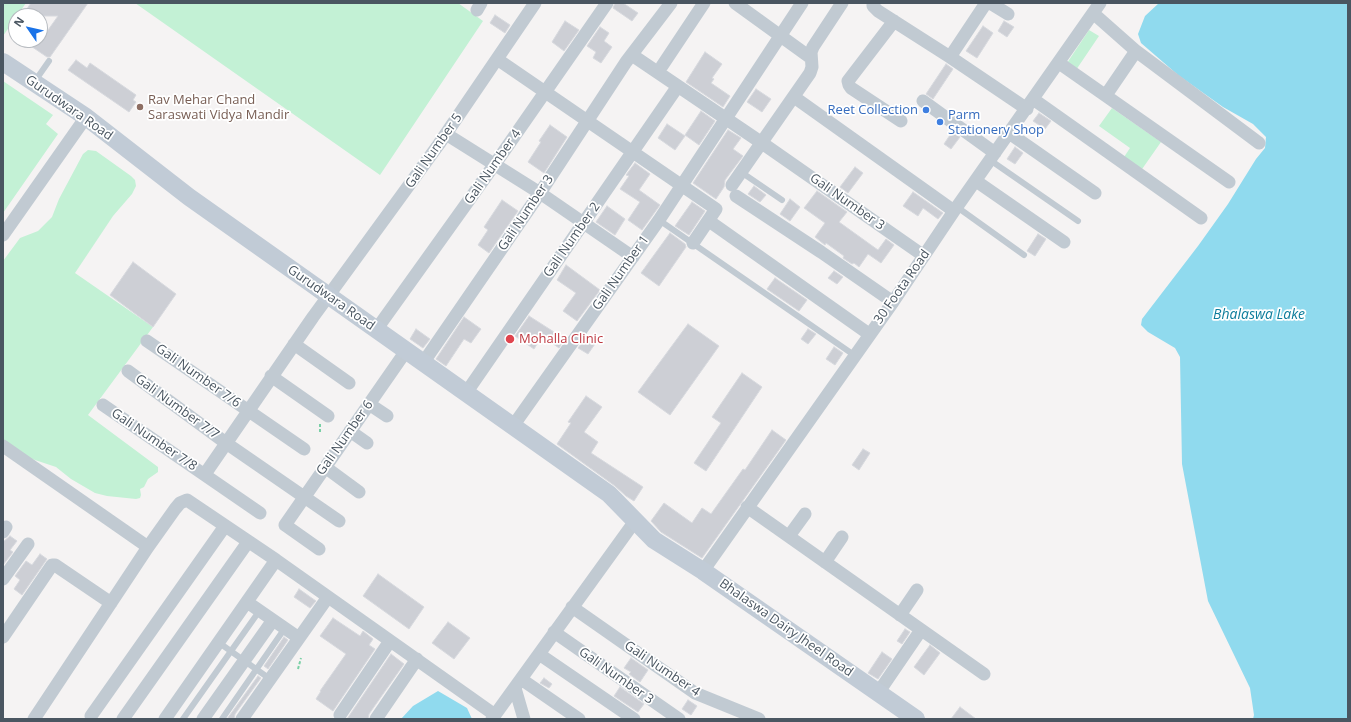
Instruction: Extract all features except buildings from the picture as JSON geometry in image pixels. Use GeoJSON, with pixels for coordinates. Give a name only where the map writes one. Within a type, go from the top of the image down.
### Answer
{"type":"FeatureCollection","features":[{"type":"Feature","properties":{"kind":"street","name":"Gali Number 5"},"geometry":{"type":"LineString","coordinates":[[205,474],[271,376],[446,134],[535,3]]}},
{"type":"Feature","properties":{"kind":"street","name":"Gali Number 4"},"geometry":{"type":"LineString","coordinates":[[376,330],[495,165],[607,3]]}},
{"type":"Feature","properties":{"kind":"street"},"geometry":{"type":"LineString","coordinates":[[629,59],[671,3]]}},
{"type":"Feature","properties":{"kind":"street"},"geometry":{"type":"LineString","coordinates":[[662,66],[704,3]]}},
{"type":"Feature","properties":{"kind":"street"},"geometry":{"type":"LineString","coordinates":[[735,3],[811,58]]}},
{"type":"Feature","properties":{"kind":"street","name":"Gali Number 1"},"geometry":{"type":"LineString","coordinates":[[513,426],[659,220],[727,119],[802,3]]}},
{"type":"Feature","properties":{"kind":"street"},"geometry":{"type":"LineString","coordinates":[[842,3],[813,47],[811,52],[812,67],[810,73],[741,172],[734,190],[892,302]]}},
{"type":"Feature","properties":{"kind":"street"},"geometry":{"type":"LineString","coordinates":[[873,3],[873,6],[878,12],[1030,104],[1201,218]]}},
{"type":"Feature","properties":{"kind":"street"},"geometry":{"type":"LineString","coordinates":[[950,56],[986,3]]}},
{"type":"Feature","properties":{"kind":"street"},"geometry":{"type":"LineString","coordinates":[[990,3],[1008,14]]}},
{"type":"Feature","properties":{"kind":"street"},"geometry":{"type":"LineString","coordinates":[[1097,8],[1136,51],[1259,143]]}},
{"type":"Feature","properties":{"kind":"street","name":"30 Foota Road"},"geometry":{"type":"LineString","coordinates":[[703,571],[1097,8]]}},
{"type":"Feature","properties":{"kind":"street"},"geometry":{"type":"LineString","coordinates":[[894,21],[848,81],[851,88],[900,121]]}},
{"type":"Feature","properties":{"kind":"street"},"geometry":{"type":"LineString","coordinates":[[1106,95],[1136,51]]}},
{"type":"Feature","properties":{"kind":"street"},"geometry":{"type":"LineString","coordinates":[[497,59],[716,209],[693,243]]}},
{"type":"Feature","properties":{"kind":"street","name":"Gali Number 3"},"geometry":{"type":"LineString","coordinates":[[424,363],[629,59],[678,86],[924,256]]}},
{"type":"Feature","properties":{"kind":"street","name":"Gurudwara Road"},"geometry":{"type":"LineString","coordinates":[[3,62],[86,117],[189,197],[609,494],[654,540]]}},
{"type":"Feature","properties":{"kind":"street"},"geometry":{"type":"LineString","coordinates":[[1059,63],[1229,182]]}},
{"type":"Feature","properties":{"kind":"street","name":"Gali Number 2"},"geometry":{"type":"LineString","coordinates":[[466,393],[678,86]]}},
{"type":"Feature","properties":{"kind":"street"},"geometry":{"type":"LineString","coordinates":[[794,97],[956,209]]}},
{"type":"Feature","properties":{"kind":"street"},"geometry":{"type":"LineString","coordinates":[[923,101],[993,156]]}},
{"type":"Feature","properties":{"kind":"street"},"geometry":{"type":"LineString","coordinates":[[3,235],[86,117]]}},
{"type":"Feature","properties":{"kind":"street"},"geometry":{"type":"LineString","coordinates":[[1009,133],[1095,193]]}},
{"type":"Feature","properties":{"kind":"street"},"geometry":{"type":"LineString","coordinates":[[446,134],[540,193],[632,257]]}},
{"type":"Feature","properties":{"kind":"street"},"geometry":{"type":"LineString","coordinates":[[976,181],[1064,242]]}},
{"type":"Feature","properties":{"kind":"street"},"geometry":{"type":"LineString","coordinates":[[708,222],[868,334]]}},
{"type":"Feature","properties":{"kind":"street","name":"Gali Number 7/6"},"geometry":{"type":"LineString","coordinates":[[147,341],[304,449]]}},
{"type":"Feature","properties":{"kind":"street"},"geometry":{"type":"LineString","coordinates":[[294,344],[349,384]]}},
{"type":"Feature","properties":{"kind":"street","name":"Gali Number 6"},"geometry":{"type":"LineString","coordinates":[[319,549],[284,525],[406,351]]}},
{"type":"Feature","properties":{"kind":"street","name":"Gali Number 7/7"},"geometry":{"type":"LineString","coordinates":[[128,371],[339,521]]}},
{"type":"Feature","properties":{"kind":"street"},"geometry":{"type":"LineString","coordinates":[[271,376],[328,416]]}},
{"type":"Feature","properties":{"kind":"street"},"geometry":{"type":"LineString","coordinates":[[369,404],[387,416]]}},
{"type":"Feature","properties":{"kind":"street","name":"Gali Number 7/8"},"geometry":{"type":"LineString","coordinates":[[103,405],[260,513]]}},
{"type":"Feature","properties":{"kind":"street"},"geometry":{"type":"LineString","coordinates":[[350,431],[367,443]]}},
{"type":"Feature","properties":{"kind":"street"},"geometry":{"type":"LineString","coordinates":[[3,446],[148,546]]}},
{"type":"Feature","properties":{"kind":"street"},"geometry":{"type":"LineString","coordinates":[[324,467],[359,492]]}},
{"type":"Feature","properties":{"kind":"street"},"geometry":{"type":"LineString","coordinates":[[34,719],[148,546],[180,503],[187,500],[276,560],[417,659],[493,717],[634,520]]}},
{"type":"Feature","properties":{"kind":"street"},"geometry":{"type":"LineString","coordinates":[[747,507],[900,614],[938,645],[984,674]]}},
{"type":"Feature","properties":{"kind":"street"},"geometry":{"type":"LineString","coordinates":[[789,536],[805,514]]}},
{"type":"Feature","properties":{"kind":"street"},"geometry":{"type":"LineString","coordinates":[[91,716],[225,526]]}},
{"type":"Feature","properties":{"kind":"street"},"geometry":{"type":"LineString","coordinates":[[825,562],[842,537]]}},
{"type":"Feature","properties":{"kind":"street","name":"Bhalaswa Dairy Jheel Road"},"geometry":{"type":"LineString","coordinates":[[654,540],[703,571],[916,719]]}},
{"type":"Feature","properties":{"kind":"street"},"geometry":{"type":"LineString","coordinates":[[123,719],[248,542]]}},
{"type":"Feature","properties":{"kind":"street"},"geometry":{"type":"LineString","coordinates":[[3,579],[28,544]]}},
{"type":"Feature","properties":{"kind":"street"},"geometry":{"type":"LineString","coordinates":[[165,719],[276,560]]}},
{"type":"Feature","properties":{"kind":"street"},"geometry":{"type":"LineString","coordinates":[[3,637],[52,564],[111,603]]}},
{"type":"Feature","properties":{"kind":"street"},"geometry":{"type":"LineString","coordinates":[[900,614],[917,590]]}},
{"type":"Feature","properties":{"kind":"street"},"geometry":{"type":"LineString","coordinates":[[242,719],[328,596]]}},
{"type":"Feature","properties":{"kind":"street"},"geometry":{"type":"LineString","coordinates":[[247,602],[299,638]]}},
{"type":"Feature","properties":{"kind":"street","name":"Gali Number 4"},"geometry":{"type":"LineString","coordinates":[[572,607],[695,693],[759,719]]}},
{"type":"Feature","properties":{"kind":"street"},"geometry":{"type":"LineString","coordinates":[[203,719],[273,620]]}},
{"type":"Feature","properties":{"kind":"street"},"geometry":{"type":"LineString","coordinates":[[878,693],[921,630]]}},
{"type":"Feature","properties":{"kind":"street","name":"Gali Number 3"},"geometry":{"type":"LineString","coordinates":[[554,632],[679,719]]}},
{"type":"Feature","properties":{"kind":"street"},"geometry":{"type":"LineString","coordinates":[[340,715],[390,641]]}},
{"type":"Feature","properties":{"kind":"street"},"geometry":{"type":"LineString","coordinates":[[539,654],[634,719]]}},
{"type":"Feature","properties":{"kind":"street"},"geometry":{"type":"LineString","coordinates":[[376,719],[417,659]]}},
{"type":"Feature","properties":{"kind":"street"},"geometry":{"type":"LineString","coordinates":[[518,684],[524,719]]}},
{"type":"Feature","properties":{"kind":"street"},"geometry":{"type":"LineString","coordinates":[[518,684],[579,719]]}},
{"type":"Feature","properties":{"kind":"lane"},"geometry":{"type":"LineString","coordinates":[[34,82],[49,61]]}},
{"type":"Feature","properties":{"kind":"lane"},"geometry":{"type":"LineString","coordinates":[[993,156],[1078,221]]}},
{"type":"Feature","properties":{"kind":"lane"},"geometry":{"type":"LineString","coordinates":[[741,172],[782,200]]}},
{"type":"Feature","properties":{"kind":"lane"},"geometry":{"type":"LineString","coordinates":[[956,209],[1024,255]]}},
{"type":"Feature","properties":{"kind":"lane"},"geometry":{"type":"LineString","coordinates":[[659,220],[854,355]]}},
{"type":"Feature","properties":{"kind":"lane"},"geometry":{"type":"LineString","coordinates":[[183,719],[260,610]]}},
{"type":"Feature","properties":{"kind":"lane"},"geometry":{"type":"LineString","coordinates":[[222,719],[285,628]]}},
{"type":"Feature","properties":{"kind":"lane"},"geometry":{"type":"LineString","coordinates":[[218,642],[270,679]]}},
{"type":"Feature","properties":{"kind":"green space"},"geometry":{"type":"Polygon","coordinates":[[[3,3],[26,3],[23,8],[8,8],[8,29],[3,36],[3,3]]]}},
{"type":"Feature","properties":{"kind":"green space"},"geometry":{"type":"Polygon","coordinates":[[[135,3],[458,3],[483,21],[380,175],[135,3]]]}},
{"type":"Feature","properties":{"kind":"green space"},"geometry":{"type":"Polygon","coordinates":[[[1089,30],[1099,36],[1076,70],[1067,63],[1089,30]]]}},
{"type":"Feature","properties":{"kind":"green space"},"geometry":{"type":"Polygon","coordinates":[[[3,81],[53,115],[46,124],[58,134],[3,213],[3,81]]]}},
{"type":"Feature","properties":{"kind":"green space"},"geometry":{"type":"Polygon","coordinates":[[[1112,108],[1161,142],[1140,172],[1122,160],[1130,148],[1099,126],[1112,108]]]}},
{"type":"Feature","properties":{"kind":"green space"},"geometry":{"type":"Polygon","coordinates":[[[88,150],[96,151],[131,176],[135,180],[136,186],[132,194],[113,216],[75,273],[153,327],[88,415],[158,467],[158,472],[148,479],[144,487],[140,489],[140,498],[136,499],[107,496],[95,493],[71,479],[56,467],[29,458],[3,440],[3,261],[20,238],[38,231],[52,217],[59,199],[83,154],[88,150]]]}},
{"type":"Feature","properties":{"kind":"water","name":"Bhalaswa Lake"},"geometry":{"type":"Polygon","coordinates":[[[1159,3],[1348,3],[1348,719],[1253,719],[1254,715],[1250,688],[1208,601],[1182,464],[1180,357],[1175,348],[1148,332],[1141,325],[1142,319],[1228,204],[1256,159],[1265,148],[1266,137],[1253,124],[1223,107],[1178,75],[1141,43],[1138,34],[1145,16],[1159,3]]]}},
{"type":"Feature","properties":{"kind":"water"},"geometry":{"type":"Polygon","coordinates":[[[438,691],[467,708],[472,719],[401,719],[413,706],[438,691]]]}},
{"type":"Feature","properties":{"kind":"place","name":"Rav Mehar Chand Saraswati Vidya Mandir"},"geometry":{"type":"Point","coordinates":[140,107]}},
{"type":"Feature","properties":{"kind":"place","name":"Reet Collection"},"geometry":{"type":"Point","coordinates":[926,110]}},
{"type":"Feature","properties":{"kind":"place","name":"Parm Stationery Shop"},"geometry":{"type":"Point","coordinates":[940,122]}},
{"type":"Feature","properties":{"kind":"place","name":"Mohalla Clinic"},"geometry":{"type":"Point","coordinates":[510,339]}}]}
